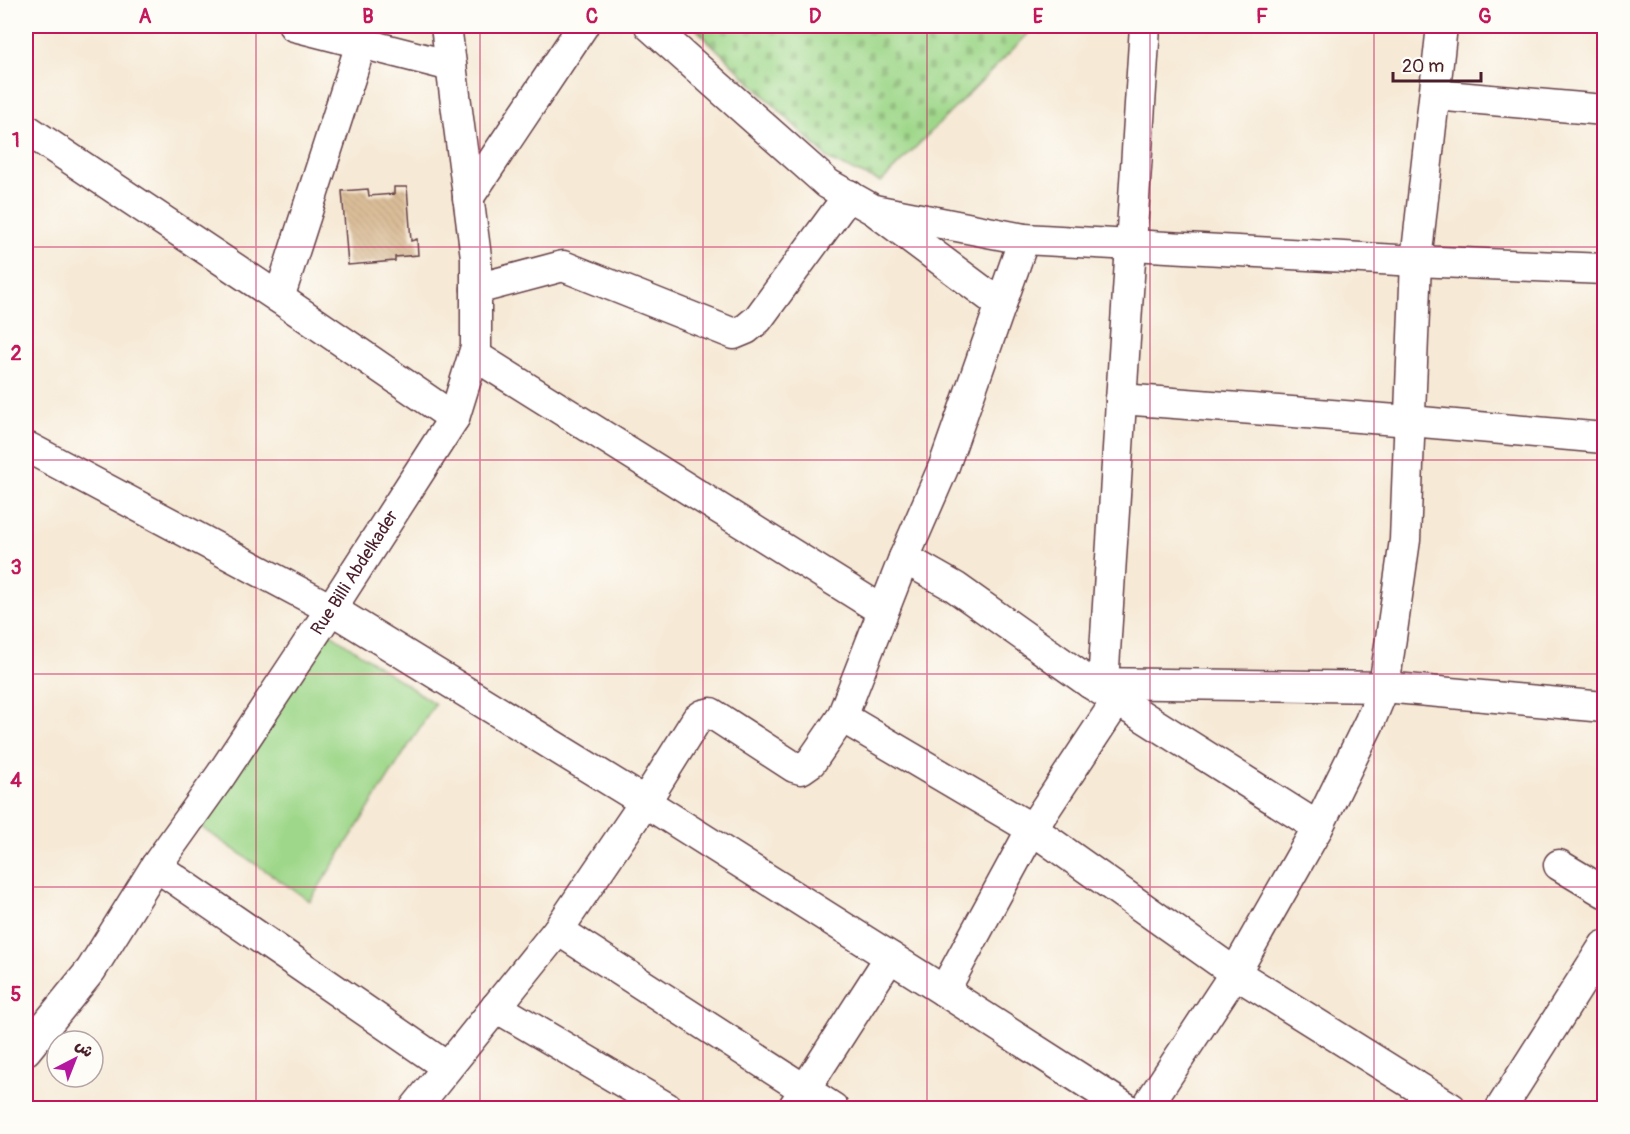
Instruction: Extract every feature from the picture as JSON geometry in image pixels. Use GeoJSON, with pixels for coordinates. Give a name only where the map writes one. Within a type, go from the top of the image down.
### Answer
{"type":"FeatureCollection","features":[{"type":"Feature","properties":{"kind":"street"},"geometry":{"type":"LineString","coordinates":[[294,26],[451,66]]}},
{"type":"Feature","properties":{"kind":"street","name":"Rue Billi Abdelkader"},"geometry":{"type":"LineString","coordinates":[[26,1050],[91,970],[156,866],[221,775],[454,418],[476,347],[476,257],[446,26]]}},
{"type":"Feature","properties":{"kind":"street"},"geometry":{"type":"LineString","coordinates":[[468,198],[583,26]]}},
{"type":"Feature","properties":{"kind":"street"},"geometry":{"type":"LineString","coordinates":[[650,26],[828,184],[874,210],[1024,239],[1605,269]]}},
{"type":"Feature","properties":{"kind":"street"},"geometry":{"type":"LineString","coordinates":[[944,991],[1032,829],[1104,688],[1145,26]]}},
{"type":"Feature","properties":{"kind":"street"},"geometry":{"type":"LineString","coordinates":[[1146,1108],[1235,973],[1318,826],[1370,721],[1384,687],[1405,540],[1416,261],[1442,26]]}},
{"type":"Feature","properties":{"kind":"street"},"geometry":{"type":"LineString","coordinates":[[279,298],[361,44]]}},
{"type":"Feature","properties":{"kind":"street"},"geometry":{"type":"LineString","coordinates":[[1435,95],[1605,110]]}},
{"type":"Feature","properties":{"kind":"street"},"geometry":{"type":"LineString","coordinates":[[26,129],[454,418]]}},
{"type":"Feature","properties":{"kind":"street"},"geometry":{"type":"LineString","coordinates":[[476,289],[563,267],[734,334],[758,320],[859,201]]}},
{"type":"Feature","properties":{"kind":"street"},"geometry":{"type":"LineString","coordinates":[[859,201],[1001,305]]}},
{"type":"Feature","properties":{"kind":"street"},"geometry":{"type":"LineString","coordinates":[[415,1108],[558,930],[645,802],[697,719],[711,713],[794,767],[801,769],[811,762],[842,717],[904,558],[944,466],[1024,239]]}},
{"type":"Feature","properties":{"kind":"street"},"geometry":{"type":"LineString","coordinates":[[474,355],[883,610]]}},
{"type":"Feature","properties":{"kind":"street"},"geometry":{"type":"LineString","coordinates":[[1121,399],[1605,438]]}},
{"type":"Feature","properties":{"kind":"street"},"geometry":{"type":"LineString","coordinates":[[26,448],[331,609],[645,802],[1126,1108]]}},
{"type":"Feature","properties":{"kind":"street"},"geometry":{"type":"LineString","coordinates":[[904,558],[955,587],[1104,688],[1318,826]]}},
{"type":"Feature","properties":{"kind":"street"},"geometry":{"type":"LineString","coordinates":[[1104,688],[1384,687],[1605,707]]}},
{"type":"Feature","properties":{"kind":"street"},"geometry":{"type":"LineString","coordinates":[[842,717],[1032,829],[1235,973],[1439,1105]]}},
{"type":"Feature","properties":{"kind":"street"},"geometry":{"type":"LineString","coordinates":[[1559,865],[1605,892]]}},
{"type":"Feature","properties":{"kind":"street"},"geometry":{"type":"LineString","coordinates":[[156,866],[447,1067]]}},
{"type":"Feature","properties":{"kind":"street"},"geometry":{"type":"LineString","coordinates":[[558,930],[799,1099],[833,1108]]}},
{"type":"Feature","properties":{"kind":"street"},"geometry":{"type":"LineString","coordinates":[[1501,1108],[1605,945]]}},
{"type":"Feature","properties":{"kind":"street"},"geometry":{"type":"LineString","coordinates":[[799,1099],[890,957]]}},
{"type":"Feature","properties":{"kind":"street"},"geometry":{"type":"LineString","coordinates":[[496,1007],[667,1108]]}},
{"type":"Feature","properties":{"kind":"green space"},"geometry":{"type":"Polygon","coordinates":[[[693,26],[1036,26],[881,182],[831,161],[693,26]]]}},
{"type":"Feature","properties":{"kind":"green space"},"geometry":{"type":"Polygon","coordinates":[[[328,632],[435,704],[310,901],[198,825],[328,632]]]}},
{"type":"Feature","properties":{"kind":"building"},"geometry":{"type":"Polygon","coordinates":[[[394,187],[407,187],[411,241],[417,239],[418,255],[395,257],[395,261],[348,265],[342,191],[368,189],[369,196],[394,194],[394,187]]]}}]}
